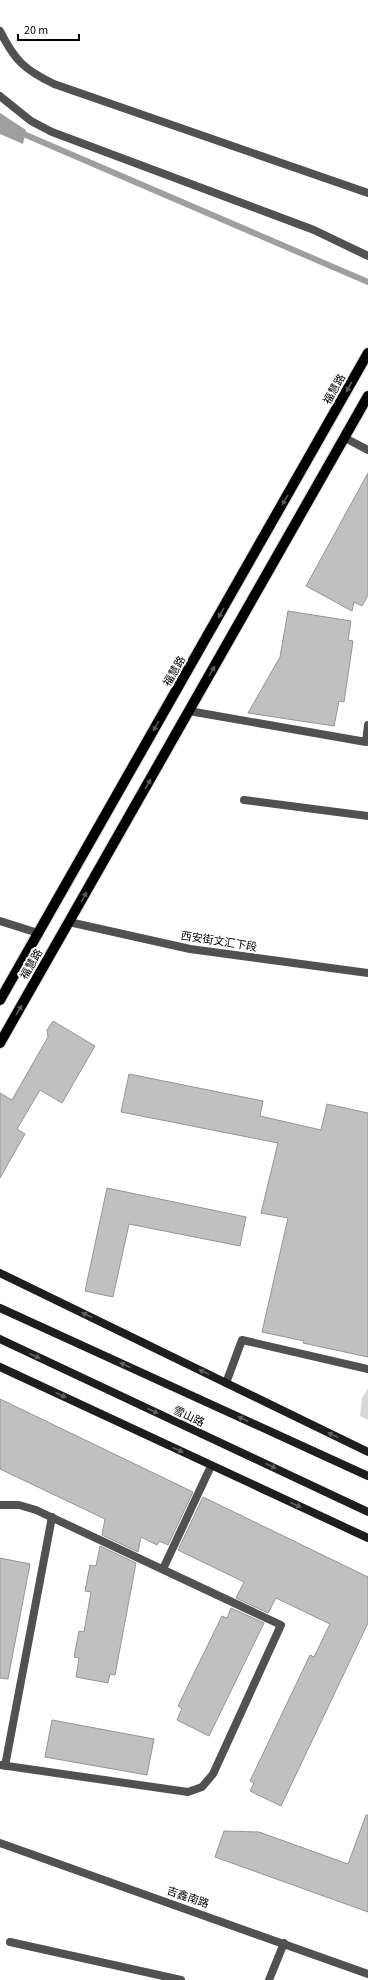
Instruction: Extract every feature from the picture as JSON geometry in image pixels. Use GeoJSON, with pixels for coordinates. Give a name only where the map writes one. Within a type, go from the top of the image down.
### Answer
{"type":"FeatureCollection","features":[{"type":"Feature","properties":{"kind":"main road","name":"福慧路"},"geometry":{"type":"LineString","coordinates":[[0,1000],[368,353]]}},
{"type":"Feature","properties":{"kind":"main road","name":"福慧路"},"geometry":{"type":"LineString","coordinates":[[0,1043],[368,396]]}},
{"type":"Feature","properties":{"kind":"main road"},"geometry":{"type":"LineString","coordinates":[[0,1273],[368,1452]]}},
{"type":"Feature","properties":{"kind":"main road","name":"雪山路"},"geometry":{"type":"LineString","coordinates":[[0,1308],[368,1476]]}},
{"type":"Feature","properties":{"kind":"main road","name":"雪山路"},"geometry":{"type":"LineString","coordinates":[[0,1339],[368,1512]]}},
{"type":"Feature","properties":{"kind":"main road"},"geometry":{"type":"LineString","coordinates":[[0,1367],[368,1538]]}},
{"type":"Feature","properties":{"kind":"street"},"geometry":{"type":"LineString","coordinates":[[0,32],[12,52],[25,68],[54,84],[368,194]]}},
{"type":"Feature","properties":{"kind":"street"},"geometry":{"type":"LineString","coordinates":[[0,96],[31,121],[52,132],[314,230],[368,256]]}},
{"type":"Feature","properties":{"kind":"street"},"geometry":{"type":"LineString","coordinates":[[345,438],[368,450]]}},
{"type":"Feature","properties":{"kind":"street"},"geometry":{"type":"LineString","coordinates":[[189,711],[366,742],[368,725]]}},
{"type":"Feature","properties":{"kind":"street"},"geometry":{"type":"LineString","coordinates":[[244,800],[368,816]]}},
{"type":"Feature","properties":{"kind":"street"},"geometry":{"type":"LineString","coordinates":[[0,920],[38,933]]}},
{"type":"Feature","properties":{"kind":"street","name":"西安街文汇下段"},"geometry":{"type":"LineString","coordinates":[[69,922],[190,949],[368,973]]}},
{"type":"Feature","properties":{"kind":"street"},"geometry":{"type":"LineString","coordinates":[[226,1383],[242,1340],[368,1369]]}},
{"type":"Feature","properties":{"kind":"street"},"geometry":{"type":"LineString","coordinates":[[163,1569],[211,1466]]}},
{"type":"Feature","properties":{"kind":"street"},"geometry":{"type":"LineString","coordinates":[[0,1505],[19,1505],[36,1510],[52,1517],[163,1569],[281,1625],[209,1781],[202,1787],[188,1792],[3,1766],[52,1517]]}},
{"type":"Feature","properties":{"kind":"street","name":"吉鑫南路"},"geometry":{"type":"LineString","coordinates":[[0,1843],[368,1974]]}},
{"type":"Feature","properties":{"kind":"street"},"geometry":{"type":"LineString","coordinates":[[10,1942],[181,1980]]}},
{"type":"Feature","properties":{"kind":"street"},"geometry":{"type":"LineString","coordinates":[[269,1980],[284,1943]]}},
{"type":"Feature","properties":{"kind":"shaded area"},"geometry":{"type":"Polygon","coordinates":[[[0,113],[26,130],[23,144],[0,134],[0,113]]]}},
{"type":"Feature","properties":{"kind":"shaded area"},"geometry":{"type":"Polygon","coordinates":[[[368,1388],[368,1420],[360,1416],[362,1398],[368,1388]]]}},
{"type":"Feature","properties":{"kind":"building"},"geometry":{"type":"Polygon","coordinates":[[[368,473],[368,595],[362,606],[354,602],[352,611],[306,586],[368,473]]]}},
{"type":"Feature","properties":{"kind":"building"},"geometry":{"type":"Polygon","coordinates":[[[288,611],[351,621],[348,640],[353,641],[344,702],[339,701],[334,726],[248,713],[280,657],[288,611]]]}},
{"type":"Feature","properties":{"kind":"building"},"geometry":{"type":"Polygon","coordinates":[[[53,1021],[95,1046],[62,1103],[40,1090],[17,1129],[25,1134],[0,1178],[0,1093],[12,1100],[48,1037],[47,1030],[53,1021]]]}},
{"type":"Feature","properties":{"kind":"building"},"geometry":{"type":"Polygon","coordinates":[[[129,1074],[263,1101],[260,1116],[321,1130],[327,1104],[368,1113],[368,1357],[303,1343],[304,1341],[262,1332],[288,1218],[261,1213],[278,1143],[121,1112],[129,1074]]]}},
{"type":"Feature","properties":{"kind":"building"},"geometry":{"type":"Polygon","coordinates":[[[107,1188],[246,1217],[240,1246],[129,1224],[113,1297],[85,1291],[107,1188]]]}},
{"type":"Feature","properties":{"kind":"building"},"geometry":{"type":"Polygon","coordinates":[[[0,1399],[193,1492],[168,1545],[159,1541],[157,1545],[141,1537],[138,1552],[102,1535],[105,1519],[0,1469],[0,1399]]]}},
{"type":"Feature","properties":{"kind":"building"},"geometry":{"type":"Polygon","coordinates":[[[203,1497],[368,1577],[368,1623],[281,1806],[250,1791],[254,1783],[250,1781],[310,1655],[314,1657],[330,1624],[276,1598],[268,1613],[236,1598],[244,1582],[178,1550],[203,1497]]]}},
{"type":"Feature","properties":{"kind":"building"},"geometry":{"type":"Polygon","coordinates":[[[100,1546],[136,1563],[115,1675],[110,1674],[108,1683],[76,1677],[79,1658],[74,1657],[79,1631],[84,1632],[91,1592],[85,1591],[90,1565],[96,1566],[100,1546]]]}},
{"type":"Feature","properties":{"kind":"building"},"geometry":{"type":"Polygon","coordinates":[[[0,1558],[30,1564],[8,1679],[0,1678],[0,1558]]]}},
{"type":"Feature","properties":{"kind":"building"},"geometry":{"type":"Polygon","coordinates":[[[231,1608],[264,1623],[209,1736],[177,1720],[182,1708],[178,1706],[222,1616],[227,1618],[231,1608]]]}},
{"type":"Feature","properties":{"kind":"building"},"geometry":{"type":"Polygon","coordinates":[[[52,1720],[154,1739],[147,1775],[45,1757],[52,1720]]]}},
{"type":"Feature","properties":{"kind":"building"},"geometry":{"type":"Polygon","coordinates":[[[366,1815],[368,1815],[368,1912],[215,1857],[224,1831],[259,1832],[348,1864],[366,1815]]]}},
{"type":"Feature","properties":{"kind":"waterway"},"geometry":{"type":"LineString","coordinates":[[19,132],[368,282]]}}]}
